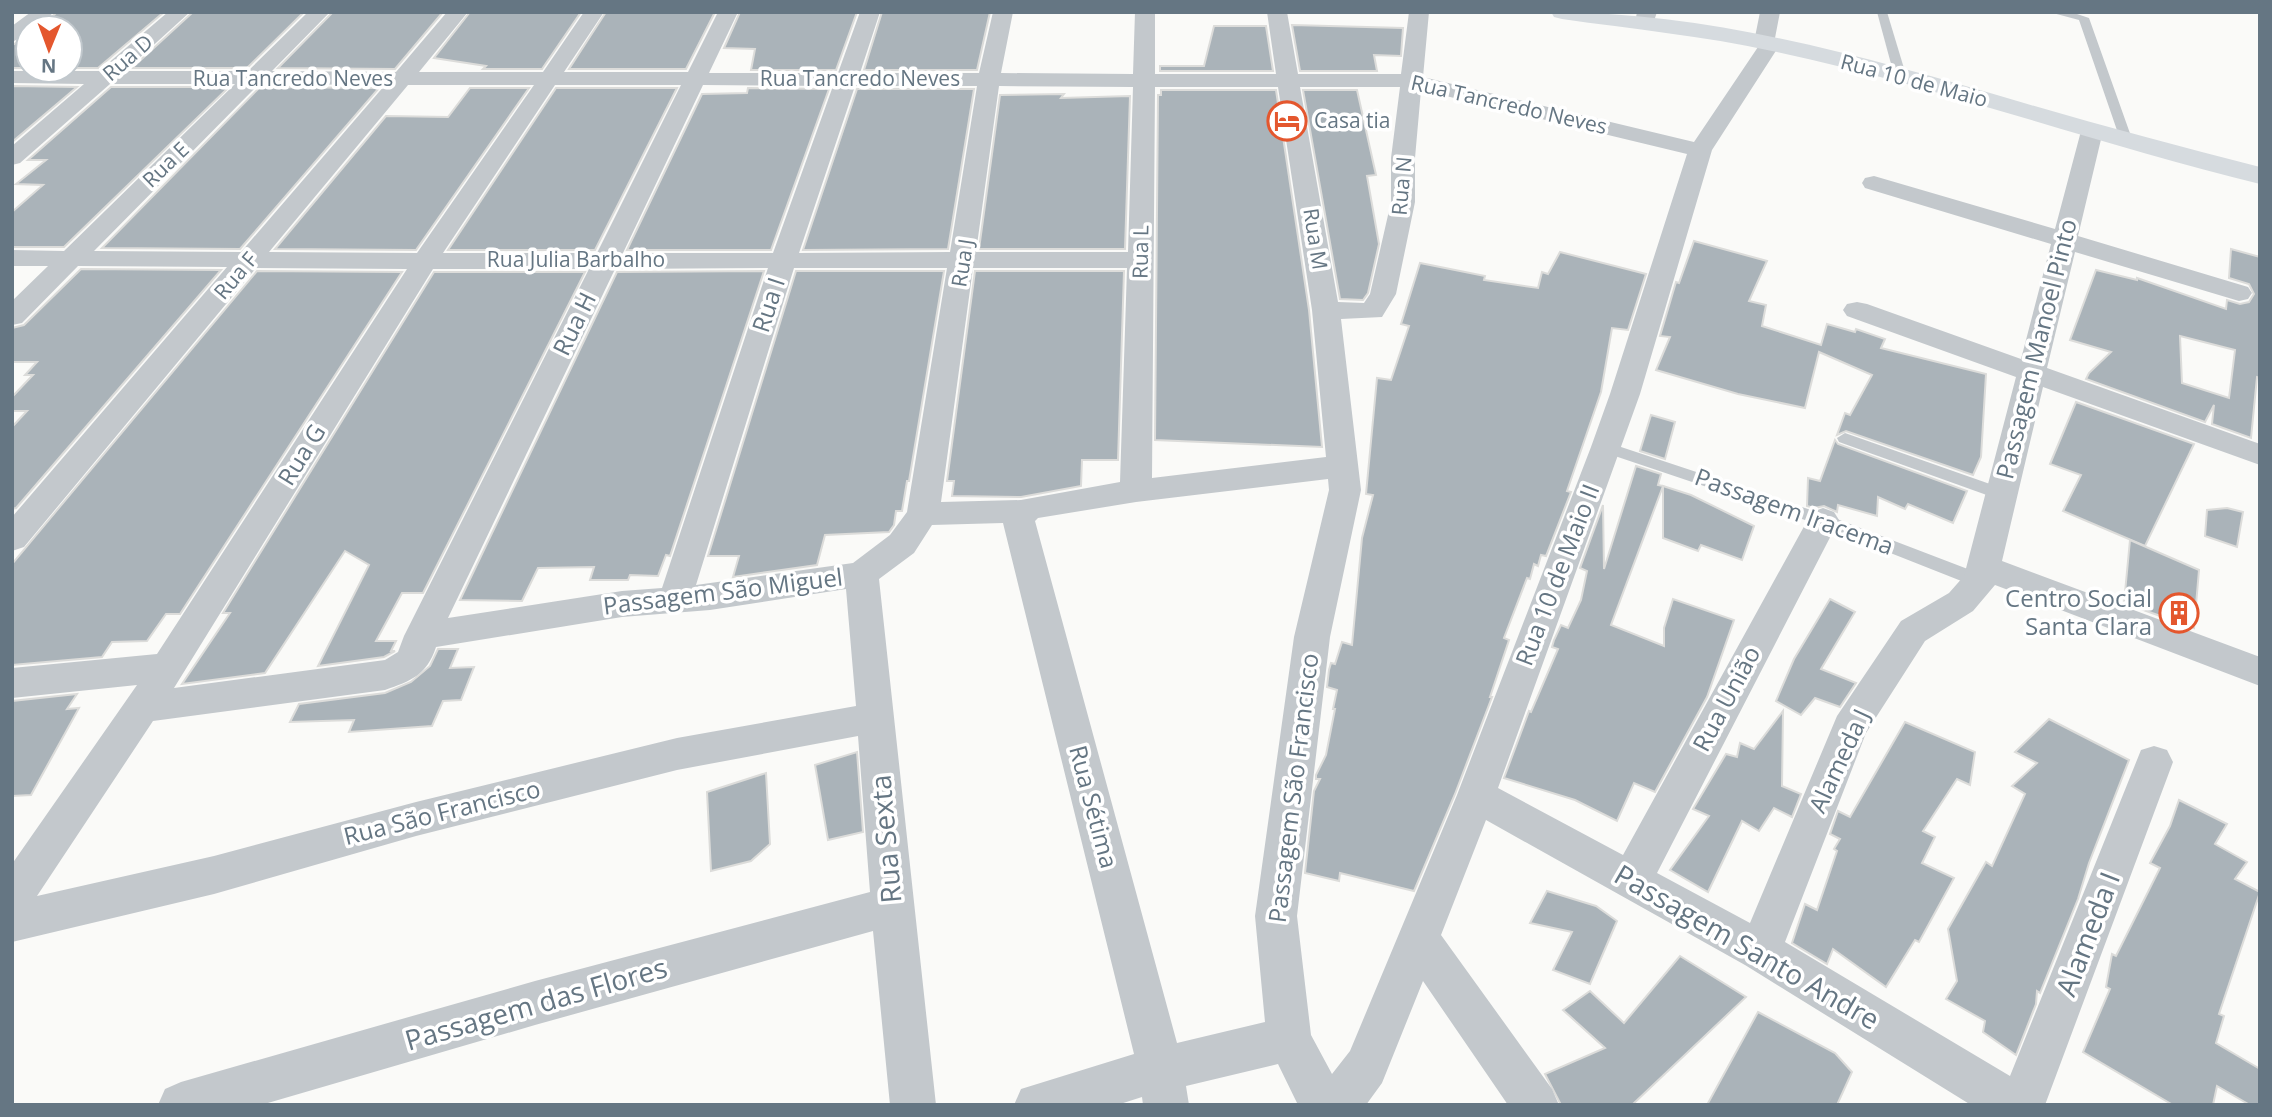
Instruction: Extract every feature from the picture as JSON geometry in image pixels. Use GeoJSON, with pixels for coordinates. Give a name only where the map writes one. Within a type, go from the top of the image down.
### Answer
{"type":"FeatureCollection","features":[{"type":"Feature","properties":{"kind":"main road","name":"Rua 10 de Maio"},"geometry":{"type":"LineString","coordinates":[[1562,12],[1646,18],[1769,32],[1900,75],[2260,176]]}},
{"type":"Feature","properties":{"kind":"street"},"geometry":{"type":"LineString","coordinates":[[12,36],[44,12]]}},
{"type":"Feature","properties":{"kind":"street","name":"Rua D"},"geometry":{"type":"LineString","coordinates":[[12,158],[180,12]]}},
{"type":"Feature","properties":{"kind":"street","name":"Rua E"},"geometry":{"type":"LineString","coordinates":[[12,317],[320,12]]}},
{"type":"Feature","properties":{"kind":"street","name":"Rua F"},"geometry":{"type":"LineString","coordinates":[[12,539],[458,12]]}},
{"type":"Feature","properties":{"kind":"street","name":"Rua G"},"geometry":{"type":"LineString","coordinates":[[12,900],[142,707],[425,261],[594,12]]}},
{"type":"Feature","properties":{"kind":"street","name":"Rua H"},"geometry":{"type":"LineString","coordinates":[[422,636],[728,12]]}},
{"type":"Feature","properties":{"kind":"street","name":"Rua I"},"geometry":{"type":"LineString","coordinates":[[675,599],[784,259],[849,79],[870,12]]}},
{"type":"Feature","properties":{"kind":"street","name":"Rua J"},"geometry":{"type":"LineString","coordinates":[[923,514],[989,79],[1003,12]]}},
{"type":"Feature","properties":{"kind":"street","name":"Rua L"},"geometry":{"type":"LineString","coordinates":[[1136,491],[1145,12]]}},
{"type":"Feature","properties":{"kind":"street","name":"Rua M"},"geometry":{"type":"LineString","coordinates":[[1277,12],[1326,310],[1344,466]]}},
{"type":"Feature","properties":{"kind":"street","name":"Rua N"},"geometry":{"type":"LineString","coordinates":[[1326,310],[1372,310],[1383,294],[1403,202],[1404,158],[1419,12]]}},
{"type":"Feature","properties":{"kind":"street","name":"Rua 10 de Maio II"},"geometry":{"type":"LineString","coordinates":[[1337,1105],[1366,1067],[1476,795],[1625,394],[1700,150],[1769,32]]}},
{"type":"Feature","properties":{"kind":"street","name":"Rua Tancredo Neves"},"geometry":{"type":"LineString","coordinates":[[12,78],[1413,81],[1700,150]]}},
{"type":"Feature","properties":{"kind":"street","name":"Passagem Manoel Pinto"},"geometry":{"type":"LineString","coordinates":[[1982,574],[2092,131]]}},
{"type":"Feature","properties":{"kind":"street"},"geometry":{"type":"LineString","coordinates":[[1874,183],[2239,293]]}},
{"type":"Feature","properties":{"kind":"street","name":"Rua Julia Barbalho"},"geometry":{"type":"LineString","coordinates":[[12,258],[425,261],[1141,260]]}},
{"type":"Feature","properties":{"kind":"street"},"geometry":{"type":"LineString","coordinates":[[1857,310],[2260,456]]}},
{"type":"Feature","properties":{"kind":"street"},"geometry":{"type":"LineString","coordinates":[[923,514],[1023,511],[1136,491],[1344,466]]}},
{"type":"Feature","properties":{"kind":"street","name":"Passagem São Francisco"},"geometry":{"type":"LineString","coordinates":[[1323,1105],[1289,1039],[1276,916],[1312,637],[1345,490],[1344,466]]}},
{"type":"Feature","properties":{"kind":"street","name":"Rua Sétima"},"geometry":{"type":"LineString","coordinates":[[1023,511],[1019,521],[1163,1087]]}},
{"type":"Feature","properties":{"kind":"street","name":"Passagem São Miguel"},"geometry":{"type":"LineString","coordinates":[[422,636],[622,604],[710,597],[862,573],[902,544],[923,514]]}},
{"type":"Feature","properties":{"kind":"street","name":"Rua União"},"geometry":{"type":"LineString","coordinates":[[1632,878],[1823,520]]}},
{"type":"Feature","properties":{"kind":"street","name":"Rua Sexta"},"geometry":{"type":"LineString","coordinates":[[862,573],[913,1105]]}},
{"type":"Feature","properties":{"kind":"street","name":"Passagem Iracema"},"geometry":{"type":"LineString","coordinates":[[1982,574],[2260,672]]}},
{"type":"Feature","properties":{"kind":"street","name":"Alameda J"},"geometry":{"type":"LineString","coordinates":[[1760,951],[1850,727],[1913,631],[1961,603],[1982,574]]}},
{"type":"Feature","properties":{"kind":"street"},"geometry":{"type":"LineString","coordinates":[[142,707],[385,675],[400,671],[416,659],[422,636]]}},
{"type":"Feature","properties":{"kind":"street"},"geometry":{"type":"LineString","coordinates":[[12,683],[167,667]]}},
{"type":"Feature","properties":{"kind":"street","name":"Rua São Francisco"},"geometry":{"type":"LineString","coordinates":[[12,922],[214,875],[378,829],[677,754],[874,718]]}},
{"type":"Feature","properties":{"kind":"street","name":"Alameda I"},"geometry":{"type":"LineString","coordinates":[[2022,1105],[2154,762]]}},
{"type":"Feature","properties":{"kind":"street","name":"Passagem Santo Andre"},"geometry":{"type":"LineString","coordinates":[[1476,795],[1632,878],[1760,951],[2015,1105]]}},
{"type":"Feature","properties":{"kind":"street","name":"Passagem das Flores"},"geometry":{"type":"LineString","coordinates":[[181,1105],[547,1000],[892,906]]}},
{"type":"Feature","properties":{"kind":"street"},"geometry":{"type":"LineString","coordinates":[[1419,940],[1536,1105]]}},
{"type":"Feature","properties":{"kind":"street"},"geometry":{"type":"LineString","coordinates":[[1037,1105],[1163,1087],[1289,1039]]}},
{"type":"Feature","properties":{"kind":"lane"},"geometry":{"type":"LineString","coordinates":[[1882,12],[1900,75]]}},
{"type":"Feature","properties":{"kind":"lane"},"geometry":{"type":"LineString","coordinates":[[2054,12],[2084,18],[2126,139]]}},
{"type":"Feature","properties":{"kind":"lane"},"geometry":{"type":"LineString","coordinates":[[1845,438],[2001,494]]}},
{"type":"Feature","properties":{"kind":"lane","name":"Passagem Iracema"},"geometry":{"type":"LineString","coordinates":[[1606,447],[1982,574]]}},
{"type":"Feature","properties":{"kind":"building"},"geometry":{"type":"Polygon","coordinates":[[[164,12],[98,68],[84,68],[84,14],[55,14],[164,12]]]}},
{"type":"Feature","properties":{"kind":"building"},"geometry":{"type":"Polygon","coordinates":[[[193,12],[304,12],[247,68],[132,68],[193,12]]]}},
{"type":"Feature","properties":{"kind":"building"},"geometry":{"type":"Polygon","coordinates":[[[443,12],[395,69],[278,68],[332,13],[443,12]]]}},
{"type":"Feature","properties":{"kind":"building"},"geometry":{"type":"Polygon","coordinates":[[[470,12],[581,12],[542,69],[483,69],[486,66],[434,58],[470,12]]]}},
{"type":"Feature","properties":{"kind":"building"},"geometry":{"type":"Polygon","coordinates":[[[606,12],[715,12],[686,69],[569,69],[606,12]]]}},
{"type":"Feature","properties":{"kind":"building"},"geometry":{"type":"Polygon","coordinates":[[[740,12],[857,12],[836,70],[751,70],[755,49],[724,48],[740,12]]]}},
{"type":"Feature","properties":{"kind":"building"},"geometry":{"type":"Polygon","coordinates":[[[882,12],[990,12],[977,70],[864,70],[882,12]]]}},
{"type":"Feature","properties":{"kind":"building"},"geometry":{"type":"Polygon","coordinates":[[[1292,25],[1403,28],[1401,56],[1374,55],[1377,71],[1300,71],[1292,25]]]}},
{"type":"Feature","properties":{"kind":"building"},"geometry":{"type":"Polygon","coordinates":[[[1214,26],[1266,26],[1273,71],[1160,71],[1160,66],[1204,66],[1214,26]]]}},
{"type":"Feature","properties":{"kind":"building"},"geometry":{"type":"Polygon","coordinates":[[[14,44],[14,68],[12,68],[14,44]]]}},
{"type":"Feature","properties":{"kind":"building"},"geometry":{"type":"Polygon","coordinates":[[[12,86],[77,87],[12,142],[12,86]]]}},
{"type":"Feature","properties":{"kind":"building"},"geometry":{"type":"Polygon","coordinates":[[[111,87],[229,87],[64,247],[12,247],[12,212],[43,185],[16,184],[46,160],[28,160],[111,87]]]}},
{"type":"Feature","properties":{"kind":"building"},"geometry":{"type":"Polygon","coordinates":[[[260,87],[379,88],[240,249],[102,248],[260,87]]]}},
{"type":"Feature","properties":{"kind":"building"},"geometry":{"type":"Polygon","coordinates":[[[470,88],[529,88],[416,250],[275,249],[386,116],[448,117],[470,88]]]}},
{"type":"Feature","properties":{"kind":"building"},"geometry":{"type":"Polygon","coordinates":[[[556,88],[677,88],[595,250],[448,250],[556,88]]]}},
{"type":"Feature","properties":{"kind":"building"},"geometry":{"type":"Polygon","coordinates":[[[748,88],[829,89],[771,250],[627,250],[702,94],[747,93],[748,88]]]}},
{"type":"Feature","properties":{"kind":"building"},"geometry":{"type":"Polygon","coordinates":[[[857,89],[974,89],[948,249],[803,250],[857,89]]]}},
{"type":"Feature","properties":{"kind":"building"},"geometry":{"type":"Polygon","coordinates":[[[1161,90],[1276,90],[1309,310],[1322,447],[1155,440],[1158,95],[1161,95],[1161,90]]]}},
{"type":"Feature","properties":{"kind":"building"},"geometry":{"type":"Polygon","coordinates":[[[1303,90],[1357,90],[1376,175],[1367,176],[1379,244],[1368,293],[1363,300],[1340,299],[1303,90]]]}},
{"type":"Feature","properties":{"kind":"building"},"geometry":{"type":"Polygon","coordinates":[[[1064,94],[1061,98],[1130,96],[1125,249],[979,249],[1000,95],[1064,94]]]}},
{"type":"Feature","properties":{"kind":"building"},"geometry":{"type":"Polygon","coordinates":[[[1694,241],[1767,261],[1749,301],[1766,305],[1762,326],[1821,345],[1827,324],[1855,332],[1856,329],[1885,339],[1881,348],[1986,374],[1981,457],[1973,475],[1846,431],[1837,435],[1845,413],[1850,415],[1872,375],[1819,352],[1805,408],[1738,394],[1656,370],[1670,337],[1660,336],[1676,282],[1679,283],[1694,241]]]}},
{"type":"Feature","properties":{"kind":"building"},"geometry":{"type":"Polygon","coordinates":[[[2231,249],[2260,257],[2260,378],[2257,377],[2251,438],[2212,424],[2214,405],[2205,422],[2086,379],[2111,352],[2070,340],[2096,270],[2137,278],[2226,309],[2227,300],[2240,304],[2249,302],[2254,294],[2249,284],[2229,278],[2231,249]],[[2180,336],[2182,383],[2229,398],[2235,350],[2180,336]]]}},
{"type":"Feature","properties":{"kind":"building"},"geometry":{"type":"Polygon","coordinates":[[[1560,252],[1646,274],[1628,330],[1612,328],[1601,392],[1567,491],[1571,492],[1546,556],[1541,555],[1538,566],[1534,564],[1530,579],[1527,578],[1504,638],[1509,640],[1492,697],[1455,794],[1414,891],[1340,873],[1339,881],[1305,873],[1314,791],[1320,779],[1316,779],[1316,775],[1326,755],[1335,709],[1337,690],[1327,687],[1329,670],[1331,663],[1335,664],[1342,642],[1352,645],[1362,538],[1373,495],[1366,494],[1377,378],[1391,380],[1409,326],[1401,324],[1420,263],[1485,276],[1484,280],[1538,288],[1542,272],[1548,274],[1560,252]]]}},
{"type":"Feature","properties":{"kind":"building"},"geometry":{"type":"Polygon","coordinates":[[[81,269],[221,270],[16,508],[12,509],[12,427],[27,411],[12,411],[12,397],[33,375],[25,375],[37,362],[12,362],[12,328],[24,325],[81,269]]]}},
{"type":"Feature","properties":{"kind":"building"},"geometry":{"type":"Polygon","coordinates":[[[257,271],[402,272],[180,614],[166,614],[147,641],[112,642],[102,657],[12,665],[12,564],[257,271]]]}},
{"type":"Feature","properties":{"kind":"building"},"geometry":{"type":"Polygon","coordinates":[[[764,271],[670,556],[666,555],[658,576],[630,575],[628,580],[590,580],[594,567],[538,568],[522,601],[460,600],[617,272],[764,271]]]}},
{"type":"Feature","properties":{"kind":"building"},"geometry":{"type":"Polygon","coordinates":[[[796,271],[944,271],[909,481],[902,511],[896,511],[894,525],[889,532],[825,535],[817,565],[733,577],[739,556],[708,556],[796,271]]]}},
{"type":"Feature","properties":{"kind":"building"},"geometry":{"type":"Polygon","coordinates":[[[975,271],[1124,271],[1118,460],[1082,460],[1081,486],[1021,497],[952,496],[954,481],[947,481],[975,271]]]}},
{"type":"Feature","properties":{"kind":"building"},"geometry":{"type":"Polygon","coordinates":[[[434,272],[585,272],[423,593],[402,593],[376,641],[396,641],[391,651],[395,651],[384,657],[318,666],[369,565],[345,551],[265,673],[182,684],[230,613],[223,613],[434,272]]]}},
{"type":"Feature","properties":{"kind":"building"},"geometry":{"type":"Polygon","coordinates":[[[2076,402],[2194,444],[2145,546],[2063,511],[2081,475],[2050,464],[2076,402]]]}},
{"type":"Feature","properties":{"kind":"building"},"geometry":{"type":"Polygon","coordinates":[[[1651,415],[1675,422],[1665,459],[1640,451],[1651,415]]]}},
{"type":"Feature","properties":{"kind":"building"},"geometry":{"type":"Polygon","coordinates":[[[1835,440],[1838,444],[1967,491],[1953,523],[1908,504],[1905,509],[1878,497],[1877,516],[1838,505],[1837,512],[1824,506],[1807,506],[1808,478],[1820,481],[1835,440]]]}},
{"type":"Feature","properties":{"kind":"building"},"geometry":{"type":"Polygon","coordinates":[[[1636,466],[1661,474],[1658,485],[1663,486],[1611,625],[1664,646],[1664,628],[1673,599],[1734,620],[1707,697],[1655,792],[1634,783],[1617,821],[1575,800],[1504,778],[1529,711],[1531,712],[1558,649],[1552,647],[1554,640],[1561,625],[1568,628],[1581,600],[1587,571],[1580,568],[1603,505],[1604,569],[1636,466]]]}},
{"type":"Feature","properties":{"kind":"building"},"geometry":{"type":"Polygon","coordinates":[[[1663,486],[1691,495],[1754,526],[1742,560],[1701,545],[1698,551],[1663,538],[1663,486]]]}},
{"type":"Feature","properties":{"kind":"building"},"geometry":{"type":"Polygon","coordinates":[[[2227,508],[2243,512],[2237,547],[2205,536],[2207,510],[2227,508]]]}},
{"type":"Feature","properties":{"kind":"building"},"geometry":{"type":"Polygon","coordinates":[[[2130,540],[2199,570],[2194,628],[2124,603],[2130,540]]]}},
{"type":"Feature","properties":{"kind":"building"},"geometry":{"type":"Polygon","coordinates":[[[1830,599],[1855,612],[1821,669],[1856,683],[1840,707],[1815,698],[1801,715],[1776,701],[1794,659],[1830,599]]]}},
{"type":"Feature","properties":{"kind":"building"},"geometry":{"type":"Polygon","coordinates":[[[438,649],[458,649],[450,668],[474,667],[461,700],[443,701],[432,726],[349,732],[354,720],[290,722],[299,704],[385,693],[411,682],[430,666],[438,649]]]}},
{"type":"Feature","properties":{"kind":"building"},"geometry":{"type":"Polygon","coordinates":[[[77,694],[67,709],[79,708],[31,795],[12,796],[12,701],[77,694]]]}},
{"type":"Feature","properties":{"kind":"building"},"geometry":{"type":"Polygon","coordinates":[[[1783,711],[1782,786],[1801,794],[1792,817],[1774,808],[1759,831],[1742,821],[1708,892],[1670,870],[1709,816],[1693,809],[1726,754],[1737,757],[1740,743],[1754,749],[1783,711]]]}},
{"type":"Feature","properties":{"kind":"building"},"geometry":{"type":"Polygon","coordinates":[[[2049,719],[2129,760],[2078,899],[2040,993],[2037,991],[2036,1004],[2016,1055],[1983,1032],[1985,1021],[1946,999],[1957,981],[1948,929],[1986,862],[1992,866],[2025,794],[2012,786],[2037,763],[2015,752],[2049,719]]]}},
{"type":"Feature","properties":{"kind":"building"},"geometry":{"type":"Polygon","coordinates":[[[1905,722],[1975,752],[1970,785],[1957,779],[1923,831],[1935,837],[1922,863],[1954,878],[1919,942],[1915,940],[1886,987],[1833,949],[1827,964],[1792,943],[1805,904],[1817,910],[1837,851],[1834,849],[1840,839],[1830,834],[1838,811],[1850,817],[1905,722]]]}},
{"type":"Feature","properties":{"kind":"building"},"geometry":{"type":"Polygon","coordinates":[[[857,752],[863,832],[828,840],[815,765],[857,752]]]}},
{"type":"Feature","properties":{"kind":"building"},"geometry":{"type":"Polygon","coordinates":[[[766,773],[770,844],[751,861],[711,871],[707,792],[766,773]]]}},
{"type":"Feature","properties":{"kind":"building"},"geometry":{"type":"Polygon","coordinates":[[[2179,800],[2227,824],[2215,844],[2247,862],[2235,879],[2260,892],[2219,1014],[2224,1016],[2216,1043],[2260,1069],[2260,1105],[2250,1105],[2217,1086],[2213,1105],[2173,1105],[2083,1052],[2110,989],[2106,987],[2112,954],[2116,956],[2160,868],[2150,863],[2170,826],[2179,800]]]}},
{"type":"Feature","properties":{"kind":"building"},"geometry":{"type":"Polygon","coordinates":[[[1547,891],[1596,906],[1617,921],[1590,984],[1553,970],[1572,932],[1530,923],[1547,891]]]}},
{"type":"Feature","properties":{"kind":"building"},"geometry":{"type":"Polygon","coordinates":[[[1680,956],[1746,997],[1632,1105],[1561,1105],[1545,1074],[1605,1048],[1563,1010],[1590,991],[1624,1023],[1680,956]]]}},
{"type":"Feature","properties":{"kind":"building"},"geometry":{"type":"Polygon","coordinates":[[[1758,1012],[1835,1053],[1852,1072],[1837,1105],[1707,1105],[1758,1012]]]}},
{"type":"Feature","properties":{"kind":"place","name":"Casa tia"},"geometry":{"type":"Point","coordinates":[1287,121]}},
{"type":"Feature","properties":{"kind":"place","name":"Centro Social Santa Clara"},"geometry":{"type":"Point","coordinates":[2179,613]}}]}
